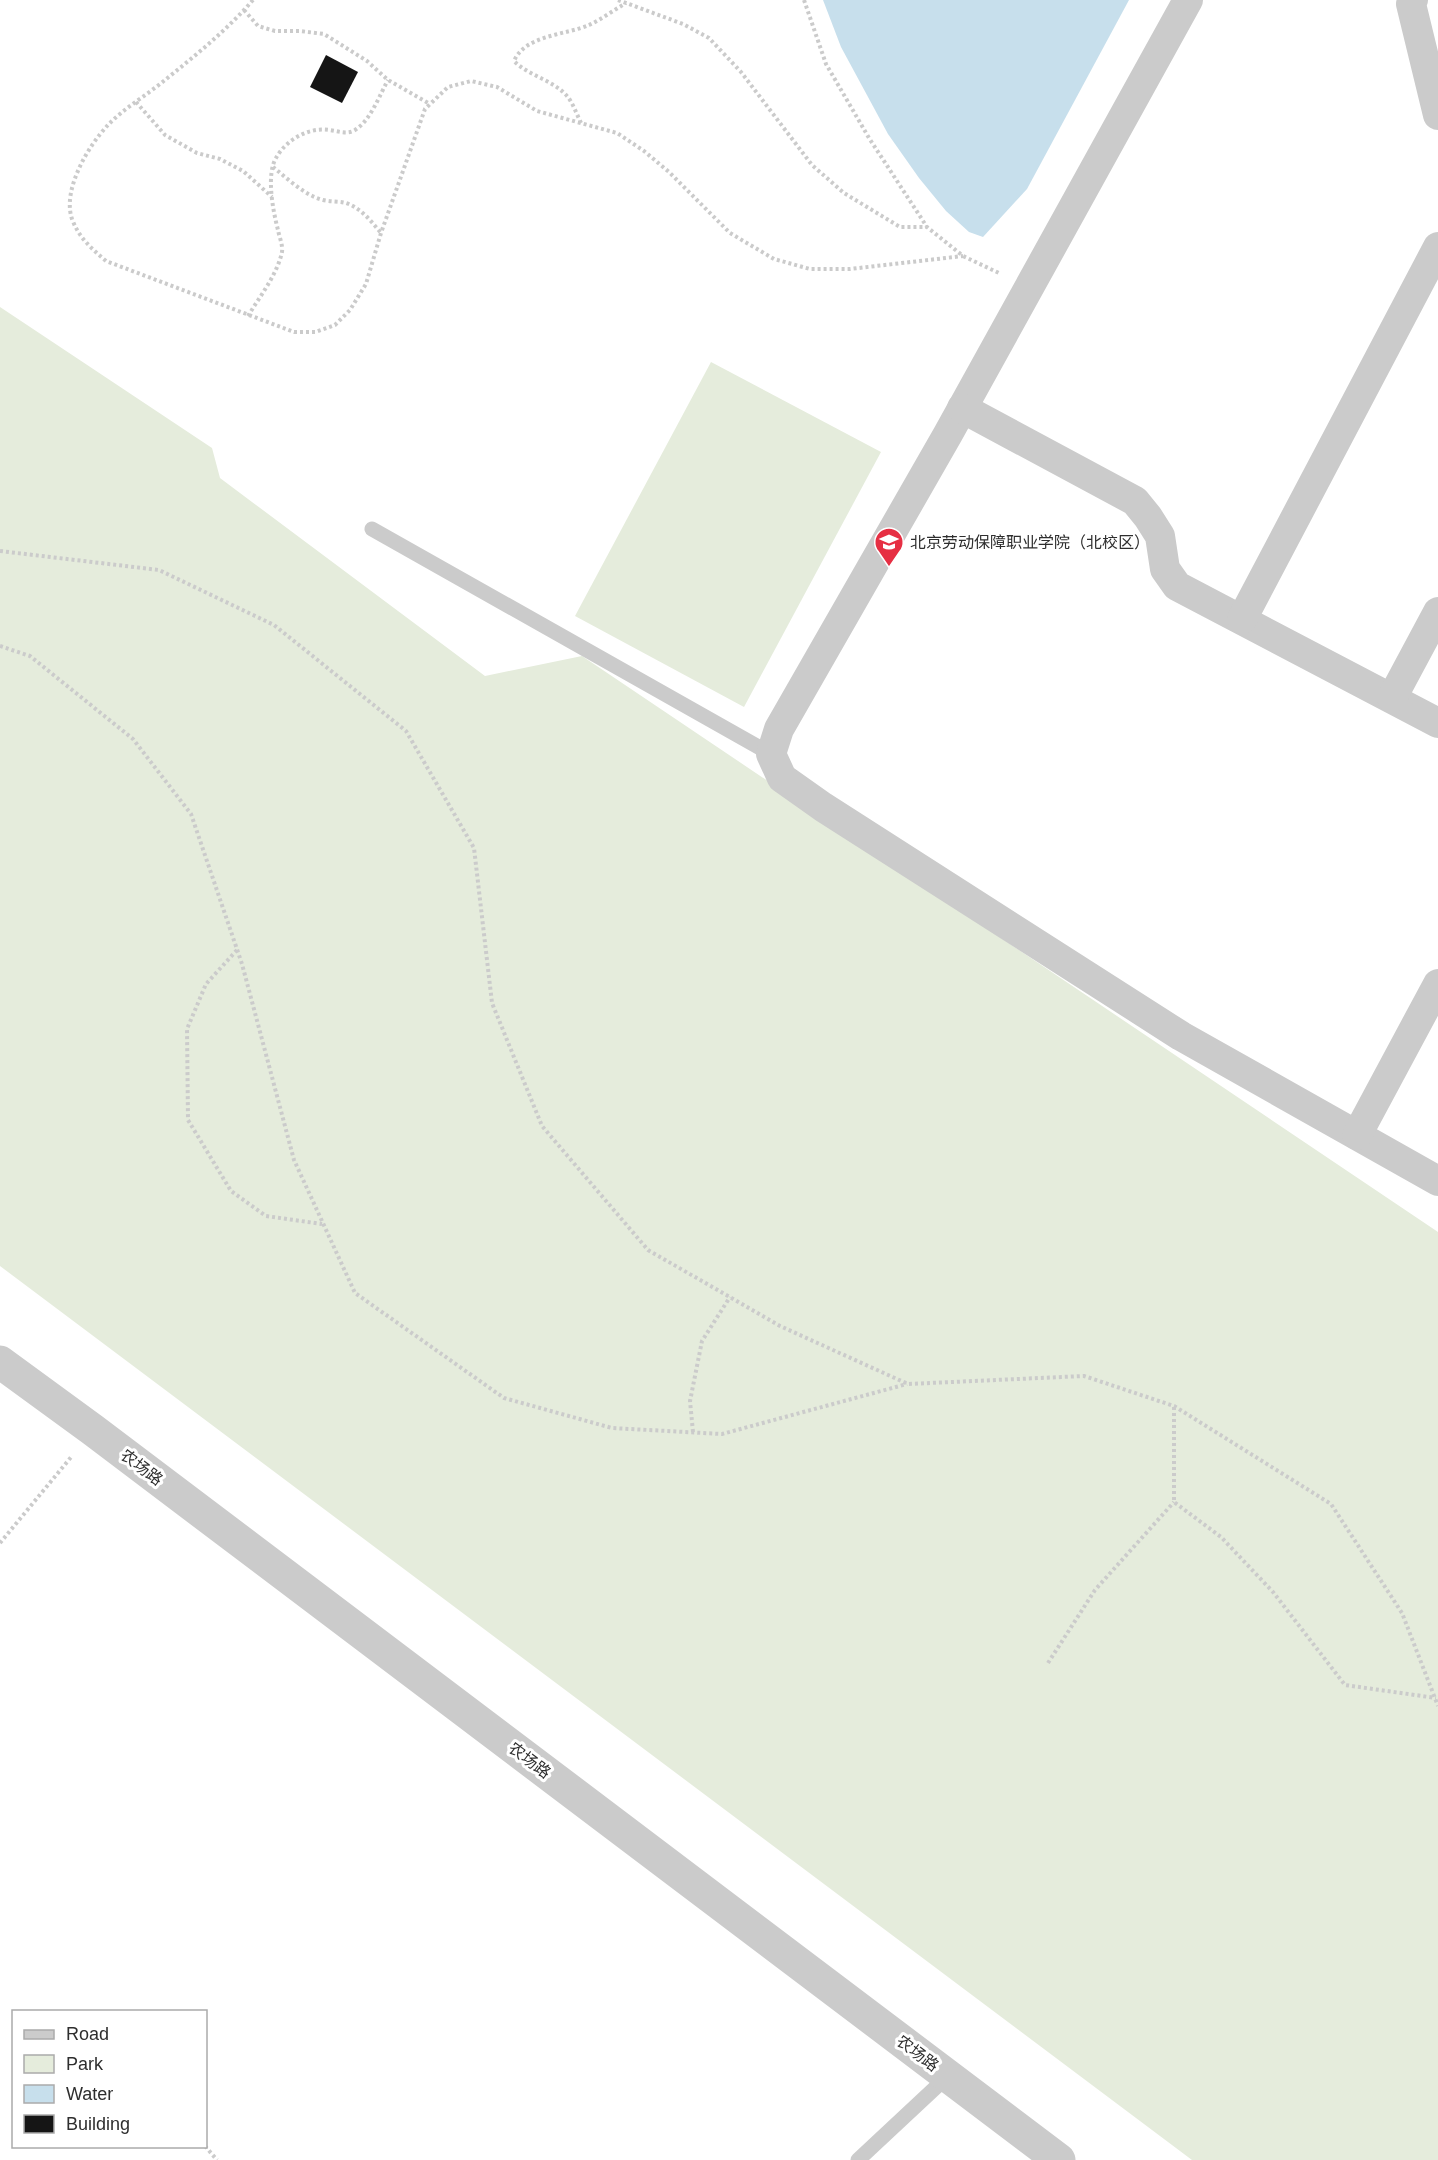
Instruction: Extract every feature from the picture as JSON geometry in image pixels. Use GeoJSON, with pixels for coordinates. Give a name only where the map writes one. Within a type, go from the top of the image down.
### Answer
{"type":"FeatureCollection","features":[{"type":"Feature","properties":{"kind":"street"},"geometry":{"type":"LineString","coordinates":[[1188,0],[962,408],[779,729],[771,754],[782,778],[823,807],[1181,1036],[1438,1181]]}},
{"type":"Feature","properties":{"kind":"street"},"geometry":{"type":"LineString","coordinates":[[1413,0],[1411,4],[1438,115]]}},
{"type":"Feature","properties":{"kind":"street"},"geometry":{"type":"LineString","coordinates":[[1242,619],[1438,247]]}},
{"type":"Feature","properties":{"kind":"street"},"geometry":{"type":"LineString","coordinates":[[962,408],[1134,501],[1160,536],[1165,569],[1177,586],[1438,723]]}},
{"type":"Feature","properties":{"kind":"street"},"geometry":{"type":"LineString","coordinates":[[1392,698],[1438,612]]}},
{"type":"Feature","properties":{"kind":"street"},"geometry":{"type":"LineString","coordinates":[[1357,1135],[1438,984]]}},
{"type":"Feature","properties":{"kind":"street","name":"农场路"},"geometry":{"type":"LineString","coordinates":[[0,1362],[1059,2160]]}},
{"type":"Feature","properties":{"kind":"lane"},"geometry":{"type":"LineString","coordinates":[[372,529],[771,754]]}},
{"type":"Feature","properties":{"kind":"lane"},"geometry":{"type":"LineString","coordinates":[[858,2160],[949,2075]]}},
{"type":"Feature","properties":{"kind":"path"},"geometry":{"type":"LineString","coordinates":[[253,0],[225,29],[108,124],[88,150],[71,185],[72,218],[84,242],[106,261],[294,332],[315,332],[335,325],[350,310],[366,284],[381,233],[425,109],[448,87],[471,81],[497,87],[537,111],[617,134],[644,151],[669,172],[730,233],[774,259],[810,269],[850,269],[963,255]]}},
{"type":"Feature","properties":{"kind":"path"},"geometry":{"type":"LineString","coordinates":[[618,0],[683,24],[709,38],[741,72],[812,165],[844,194],[900,227],[927,227]]}},
{"type":"Feature","properties":{"kind":"path"},"geometry":{"type":"LineString","coordinates":[[804,0],[826,64],[869,138],[927,227],[963,255],[1029,288]]}},
{"type":"Feature","properties":{"kind":"path"},"geometry":{"type":"LineString","coordinates":[[581,123],[567,96],[546,81],[521,68],[514,61],[518,51],[532,43],[588,25],[626,3]]}},
{"type":"Feature","properties":{"kind":"path"},"geometry":{"type":"LineString","coordinates":[[244,10],[258,26],[267,29],[324,34],[368,61],[387,80],[430,104]]}},
{"type":"Feature","properties":{"kind":"path"},"geometry":{"type":"LineString","coordinates":[[248,316],[272,279],[283,250],[273,212],[271,176],[274,160],[284,147],[305,131],[326,129],[343,133],[354,130],[366,119],[387,80]]}},
{"type":"Feature","properties":{"kind":"path"},"geometry":{"type":"LineString","coordinates":[[136,102],[165,135],[197,153],[220,159],[243,171],[272,198]]}},
{"type":"Feature","properties":{"kind":"path"},"geometry":{"type":"LineString","coordinates":[[273,167],[310,194],[323,200],[345,202],[357,208],[381,233]]}},
{"type":"Feature","properties":{"kind":"path"},"geometry":{"type":"LineString","coordinates":[[0,551],[159,570],[274,625],[406,731],[474,848],[492,1003],[542,1126],[648,1250],[780,1326],[908,1384]]}},
{"type":"Feature","properties":{"kind":"path"},"geometry":{"type":"LineString","coordinates":[[0,646],[30,656],[133,740],[191,814],[237,950],[294,1160],[355,1293],[504,1398],[612,1428],[722,1434],[908,1384],[1083,1376],[1174,1406],[1331,1503],[1402,1613],[1438,1706]]}},
{"type":"Feature","properties":{"kind":"path"},"geometry":{"type":"LineString","coordinates":[[237,950],[206,984],[187,1029],[188,1120],[231,1191],[266,1216],[323,1224]]}},
{"type":"Feature","properties":{"kind":"path"},"geometry":{"type":"LineString","coordinates":[[693,1432],[690,1401],[702,1341],[730,1297]]}},
{"type":"Feature","properties":{"kind":"path"},"geometry":{"type":"LineString","coordinates":[[1048,1663],[1095,1590],[1174,1502],[1174,1406]]}},
{"type":"Feature","properties":{"kind":"path"},"geometry":{"type":"LineString","coordinates":[[0,1543],[93,1430]]}},
{"type":"Feature","properties":{"kind":"path"},"geometry":{"type":"LineString","coordinates":[[1174,1502],[1221,1537],[1273,1592],[1345,1685],[1436,1698]]}},
{"type":"Feature","properties":{"kind":"path"},"geometry":{"type":"LineString","coordinates":[[207,2148],[217,2160]]}},
{"type":"Feature","properties":{"kind":"green space"},"geometry":{"type":"Polygon","coordinates":[[[0,307],[212,448],[220,478],[485,676],[582,656],[1438,1232],[1438,2160],[1192,2160],[0,1266],[0,307]]]}},
{"type":"Feature","properties":{"kind":"green space"},"geometry":{"type":"Polygon","coordinates":[[[711,362],[881,452],[744,707],[575,616],[711,362]]]}},
{"type":"Feature","properties":{"kind":"water"},"geometry":{"type":"Polygon","coordinates":[[[823,0],[1129,0],[1027,189],[983,237],[969,232],[946,211],[888,134],[841,47],[823,0]]]}},
{"type":"Feature","properties":{"kind":"building"},"geometry":{"type":"Polygon","coordinates":[[[326,55],[358,72],[342,103],[310,87],[326,55]]]}},
{"type":"Feature","properties":{"kind":"place","name":"北京劳动保障职业学院（北校区）"},"geometry":{"type":"Point","coordinates":[889,568]}}]}
